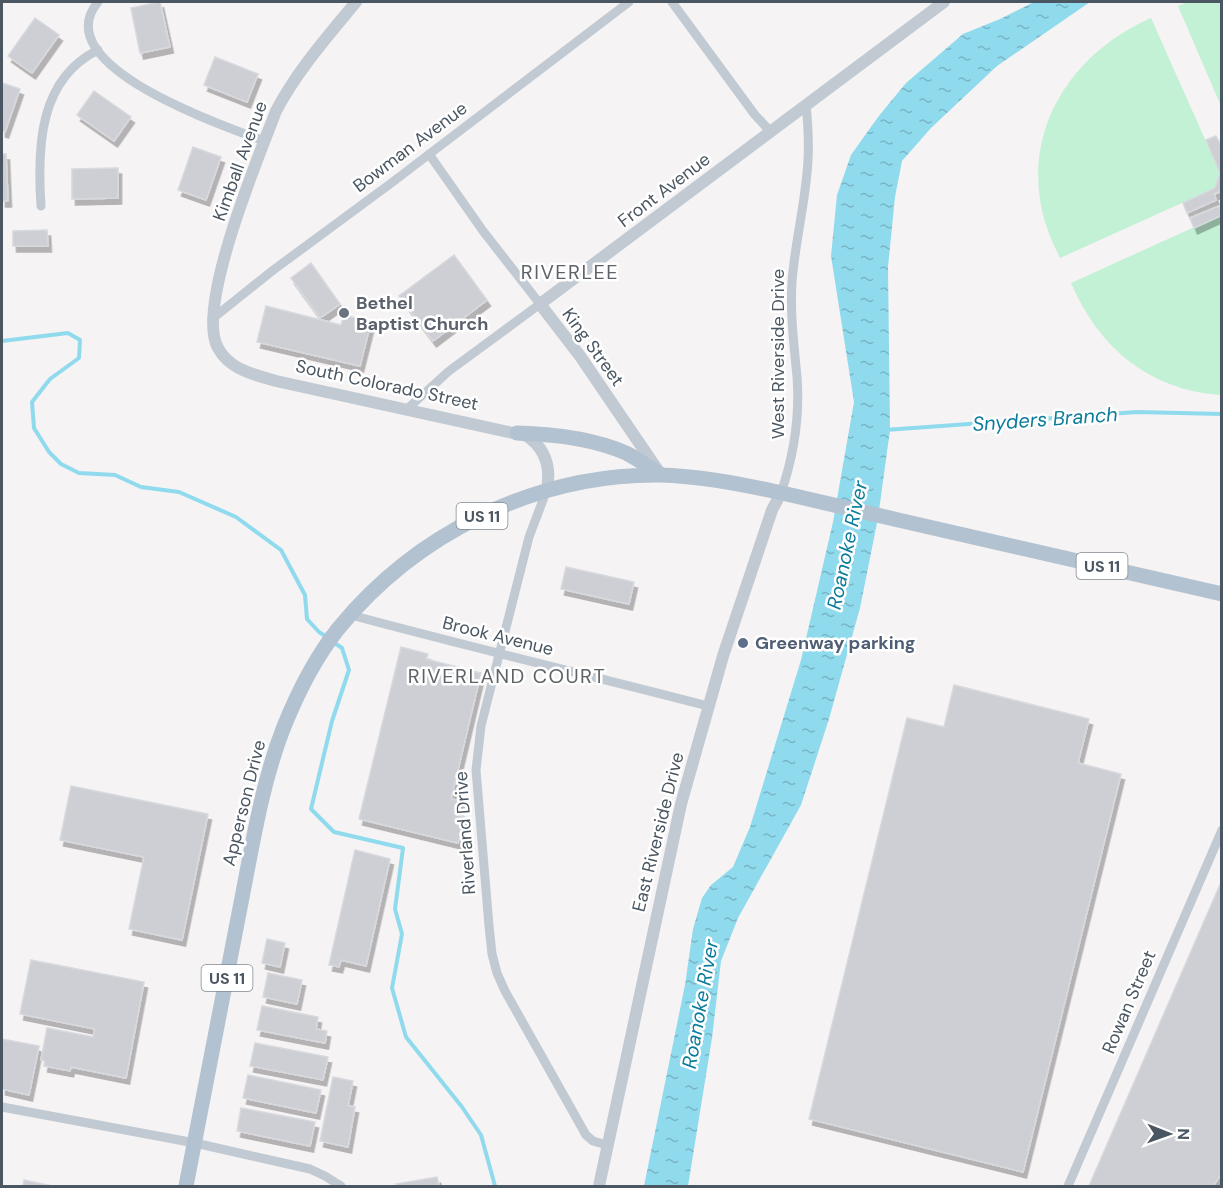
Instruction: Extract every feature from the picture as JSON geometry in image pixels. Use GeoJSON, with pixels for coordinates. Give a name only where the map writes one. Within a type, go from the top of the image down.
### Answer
{"type":"FeatureCollection","features":[{"type":"Feature","properties":{"kind":"main road"},"geometry":{"type":"LineString","coordinates":[[517,432],[559,435],[594,443],[626,453],[662,475]]}},
{"type":"Feature","properties":{"kind":"main road","name":"US 11"},"geometry":{"type":"LineString","coordinates":[[662,475],[728,482],[805,497],[1221,594]]}},
{"type":"Feature","properties":{"kind":"main road","name":"Apperson Drive"},"geometry":{"type":"LineString","coordinates":[[186,1186],[269,770],[299,693],[337,630],[386,579],[443,537],[474,519],[547,489],[595,479],[662,475]]}},
{"type":"Feature","properties":{"kind":"street"},"geometry":{"type":"LineString","coordinates":[[98,2],[90,15],[88,29],[90,38],[98,50],[126,77],[170,104],[264,141]]}},
{"type":"Feature","properties":{"kind":"street","name":"Kimball Avenue"},"geometry":{"type":"LineString","coordinates":[[212,319],[219,276],[276,111],[287,90],[305,65],[356,2]]}},
{"type":"Feature","properties":{"kind":"street","name":"Bowman Avenue"},"geometry":{"type":"LineString","coordinates":[[212,319],[272,271],[629,2]]}},
{"type":"Feature","properties":{"kind":"street"},"geometry":{"type":"LineString","coordinates":[[672,2],[771,132]]}},
{"type":"Feature","properties":{"kind":"street","name":"Front Avenue"},"geometry":{"type":"LineString","coordinates":[[407,409],[449,371],[944,2]]}},
{"type":"Feature","properties":{"kind":"street"},"geometry":{"type":"LineString","coordinates":[[41,206],[40,148],[51,102],[57,87],[73,66],[98,50]]}},
{"type":"Feature","properties":{"kind":"street","name":"West Riverside Drive"},"geometry":{"type":"LineString","coordinates":[[781,493],[795,445],[798,408],[791,311],[792,280],[808,161],[806,105]]}},
{"type":"Feature","properties":{"kind":"street","name":"King Street"},"geometry":{"type":"LineString","coordinates":[[429,154],[483,231],[580,356],[662,475]]}},
{"type":"Feature","properties":{"kind":"street","name":"South Colorado Street"},"geometry":{"type":"LineString","coordinates":[[212,319],[212,332],[219,350],[234,366],[245,372],[276,381],[517,432],[534,441],[545,457],[548,467],[547,489]]}},
{"type":"Feature","properties":{"kind":"street","name":"Riverland Drive"},"geometry":{"type":"LineString","coordinates":[[547,489],[529,537],[481,726],[476,770],[492,954],[505,991],[580,1126],[593,1141],[607,1145]]}},
{"type":"Feature","properties":{"kind":"street","name":"East Riverside Drive"},"geometry":{"type":"LineString","coordinates":[[598,1186],[679,815],[708,706],[772,510],[781,493]]}},
{"type":"Feature","properties":{"kind":"street","name":"Brook Avenue"},"geometry":{"type":"LineString","coordinates":[[351,615],[708,706]]}},
{"type":"Feature","properties":{"kind":"street","name":"Rowan Street"},"geometry":{"type":"LineString","coordinates":[[1068,1186],[1221,830]]}},
{"type":"Feature","properties":{"kind":"street"},"geometry":{"type":"LineString","coordinates":[[2,1107],[195,1143],[310,1169],[341,1186]]}},
{"type":"Feature","properties":{"kind":"green space"},"geometry":{"type":"Polygon","coordinates":[[[1188,2],[1221,2],[1221,106],[1178,6],[1188,2]]]}},
{"type":"Feature","properties":{"kind":"green space"},"geometry":{"type":"Polygon","coordinates":[[[1151,18],[1220,173],[1215,188],[1060,258],[1043,215],[1038,183],[1040,152],[1047,123],[1060,97],[1077,72],[1098,51],[1123,33],[1151,18]]]}},
{"type":"Feature","properties":{"kind":"green space"},"geometry":{"type":"Polygon","coordinates":[[[1221,215],[1221,395],[1171,385],[1149,375],[1130,362],[1096,327],[1071,283],[1221,215]]]}},
{"type":"Feature","properties":{"kind":"water","name":"Roanoke River"},"geometry":{"type":"Polygon","coordinates":[[[1034,2],[1090,2],[997,66],[931,128],[902,161],[895,197],[888,267],[890,430],[878,518],[860,608],[829,719],[801,805],[738,918],[721,961],[712,1038],[688,1186],[644,1186],[685,985],[693,929],[702,898],[711,885],[733,867],[750,827],[801,660],[833,522],[854,402],[831,256],[837,195],[851,155],[906,83],[963,34],[1034,2]]]}},
{"type":"Feature","properties":{"kind":"building"},"geometry":{"type":"Polygon","coordinates":[[[160,2],[170,47],[140,53],[131,8],[160,2]]]}},
{"type":"Feature","properties":{"kind":"building"},"geometry":{"type":"Polygon","coordinates":[[[35,18],[59,35],[32,73],[8,56],[35,18]]]}},
{"type":"Feature","properties":{"kind":"building"},"geometry":{"type":"Polygon","coordinates":[[[215,57],[258,74],[247,102],[204,85],[215,57]]]}},
{"type":"Feature","properties":{"kind":"building"},"geometry":{"type":"Polygon","coordinates":[[[2,83],[20,89],[5,132],[2,131],[2,83]]]}},
{"type":"Feature","properties":{"kind":"building"},"geometry":{"type":"Polygon","coordinates":[[[94,91],[131,117],[114,141],[77,115],[94,91]]]}},
{"type":"Feature","properties":{"kind":"building"},"geometry":{"type":"Polygon","coordinates":[[[1216,136],[1222,147],[1222,193],[1214,194],[1216,200],[1187,213],[1183,203],[1215,188],[1220,173],[1206,140],[1216,136]]]}},
{"type":"Feature","properties":{"kind":"building"},"geometry":{"type":"Polygon","coordinates":[[[193,147],[221,157],[206,200],[178,190],[193,147]]]}},
{"type":"Feature","properties":{"kind":"building"},"geometry":{"type":"Polygon","coordinates":[[[2,154],[6,154],[8,201],[2,201],[2,154]]]}},
{"type":"Feature","properties":{"kind":"building"},"geometry":{"type":"Polygon","coordinates":[[[118,168],[118,198],[72,199],[72,169],[118,168]]]}},
{"type":"Feature","properties":{"kind":"building"},"geometry":{"type":"Polygon","coordinates":[[[1219,206],[1222,215],[1194,228],[1190,218],[1219,206]]]}},
{"type":"Feature","properties":{"kind":"building"},"geometry":{"type":"Polygon","coordinates":[[[47,230],[48,246],[13,246],[13,231],[47,230]]]}},
{"type":"Feature","properties":{"kind":"building"},"geometry":{"type":"Polygon","coordinates":[[[454,255],[487,300],[433,341],[399,296],[454,255]]]}},
{"type":"Feature","properties":{"kind":"building"},"geometry":{"type":"Polygon","coordinates":[[[311,263],[340,304],[320,318],[291,278],[311,263]]]}},
{"type":"Feature","properties":{"kind":"building"},"geometry":{"type":"Polygon","coordinates":[[[266,306],[341,325],[344,315],[371,322],[360,366],[257,342],[266,306]]]}},
{"type":"Feature","properties":{"kind":"building"},"geometry":{"type":"Polygon","coordinates":[[[566,567],[634,582],[629,604],[561,589],[566,567]]]}},
{"type":"Feature","properties":{"kind":"building"},"geometry":{"type":"Polygon","coordinates":[[[401,647],[428,654],[426,659],[481,673],[451,799],[461,801],[458,815],[465,817],[458,843],[359,819],[401,647]]]}},
{"type":"Feature","properties":{"kind":"building"},"geometry":{"type":"Polygon","coordinates":[[[954,685],[1089,719],[1078,763],[1121,774],[1023,1172],[809,1119],[907,718],[944,727],[954,685]]]}},
{"type":"Feature","properties":{"kind":"building"},"geometry":{"type":"Polygon","coordinates":[[[71,786],[208,814],[182,940],[129,929],[144,857],[60,840],[71,786]]]}},
{"type":"Feature","properties":{"kind":"building"},"geometry":{"type":"Polygon","coordinates":[[[355,850],[390,859],[366,966],[341,960],[339,967],[329,965],[355,850]]]}},
{"type":"Feature","properties":{"kind":"building"},"geometry":{"type":"Polygon","coordinates":[[[1222,880],[1222,1173],[1213,1186],[1089,1186],[1222,880]]]}},
{"type":"Feature","properties":{"kind":"building"},"geometry":{"type":"Polygon","coordinates":[[[267,939],[285,943],[280,967],[262,963],[267,939]]]}},
{"type":"Feature","properties":{"kind":"building"},"geometry":{"type":"Polygon","coordinates":[[[31,960],[144,982],[126,1078],[71,1067],[70,1071],[44,1066],[45,1061],[41,1060],[47,1028],[93,1037],[95,1029],[20,1014],[31,960]]]}},
{"type":"Feature","properties":{"kind":"building"},"geometry":{"type":"Polygon","coordinates":[[[268,973],[302,980],[297,1004],[263,997],[268,973]]]}},
{"type":"Feature","properties":{"kind":"building"},"geometry":{"type":"Polygon","coordinates":[[[262,1006],[318,1017],[316,1029],[327,1031],[325,1043],[257,1030],[262,1006]]]}},
{"type":"Feature","properties":{"kind":"building"},"geometry":{"type":"Polygon","coordinates":[[[2,1039],[39,1046],[29,1095],[2,1089],[2,1039]]]}},
{"type":"Feature","properties":{"kind":"building"},"geometry":{"type":"Polygon","coordinates":[[[255,1043],[328,1057],[323,1080],[250,1066],[255,1043]]]}},
{"type":"Feature","properties":{"kind":"building"},"geometry":{"type":"Polygon","coordinates":[[[248,1075],[321,1090],[316,1113],[243,1098],[248,1075]]]}},
{"type":"Feature","properties":{"kind":"building"},"geometry":{"type":"Polygon","coordinates":[[[333,1077],[353,1081],[348,1106],[355,1107],[348,1147],[320,1141],[333,1077]]]}},
{"type":"Feature","properties":{"kind":"building"},"geometry":{"type":"Polygon","coordinates":[[[241,1108],[315,1122],[310,1146],[237,1131],[241,1108]]]}},
{"type":"Feature","properties":{"kind":"building"},"geometry":{"type":"Polygon","coordinates":[[[437,1177],[439,1186],[397,1186],[396,1184],[437,1177]]]}},
{"type":"Feature","properties":{"kind":"building"},"geometry":{"type":"Polygon","coordinates":[[[24,1180],[52,1186],[23,1186],[24,1180]]]}},
{"type":"Feature","properties":{"kind":"waterway"},"geometry":{"type":"LineString","coordinates":[[2,341],[68,333],[80,340],[79,358],[50,379],[32,402],[34,428],[49,452],[61,464],[79,473],[115,475],[141,487],[179,492],[236,517],[281,550],[305,595],[307,619],[327,637]]}},
{"type":"Feature","properties":{"kind":"waterway","name":"Snyders Branch"},"geometry":{"type":"LineString","coordinates":[[885,430],[1137,412],[1222,414]]}},
{"type":"Feature","properties":{"kind":"waterway"},"geometry":{"type":"LineString","coordinates":[[333,642],[342,648],[349,670],[332,721],[311,809],[334,832],[403,848],[395,909],[402,934],[392,988],[406,1037],[462,1107],[481,1135],[495,1186]]}},
{"type":"Feature","properties":{"kind":"place","name":"Bethel Baptist Church"},"geometry":{"type":"Point","coordinates":[344,313]}},
{"type":"Feature","properties":{"kind":"place","name":"Greenway parking"},"geometry":{"type":"Point","coordinates":[743,643]}},
{"type":"Feature","properties":{"kind":"district","name":"RIVERLEE"},"geometry":{"type":"Point","coordinates":[570,272]}},
{"type":"Feature","properties":{"kind":"district","name":"RIVERLAND COURT"},"geometry":{"type":"Point","coordinates":[507,676]}}]}
